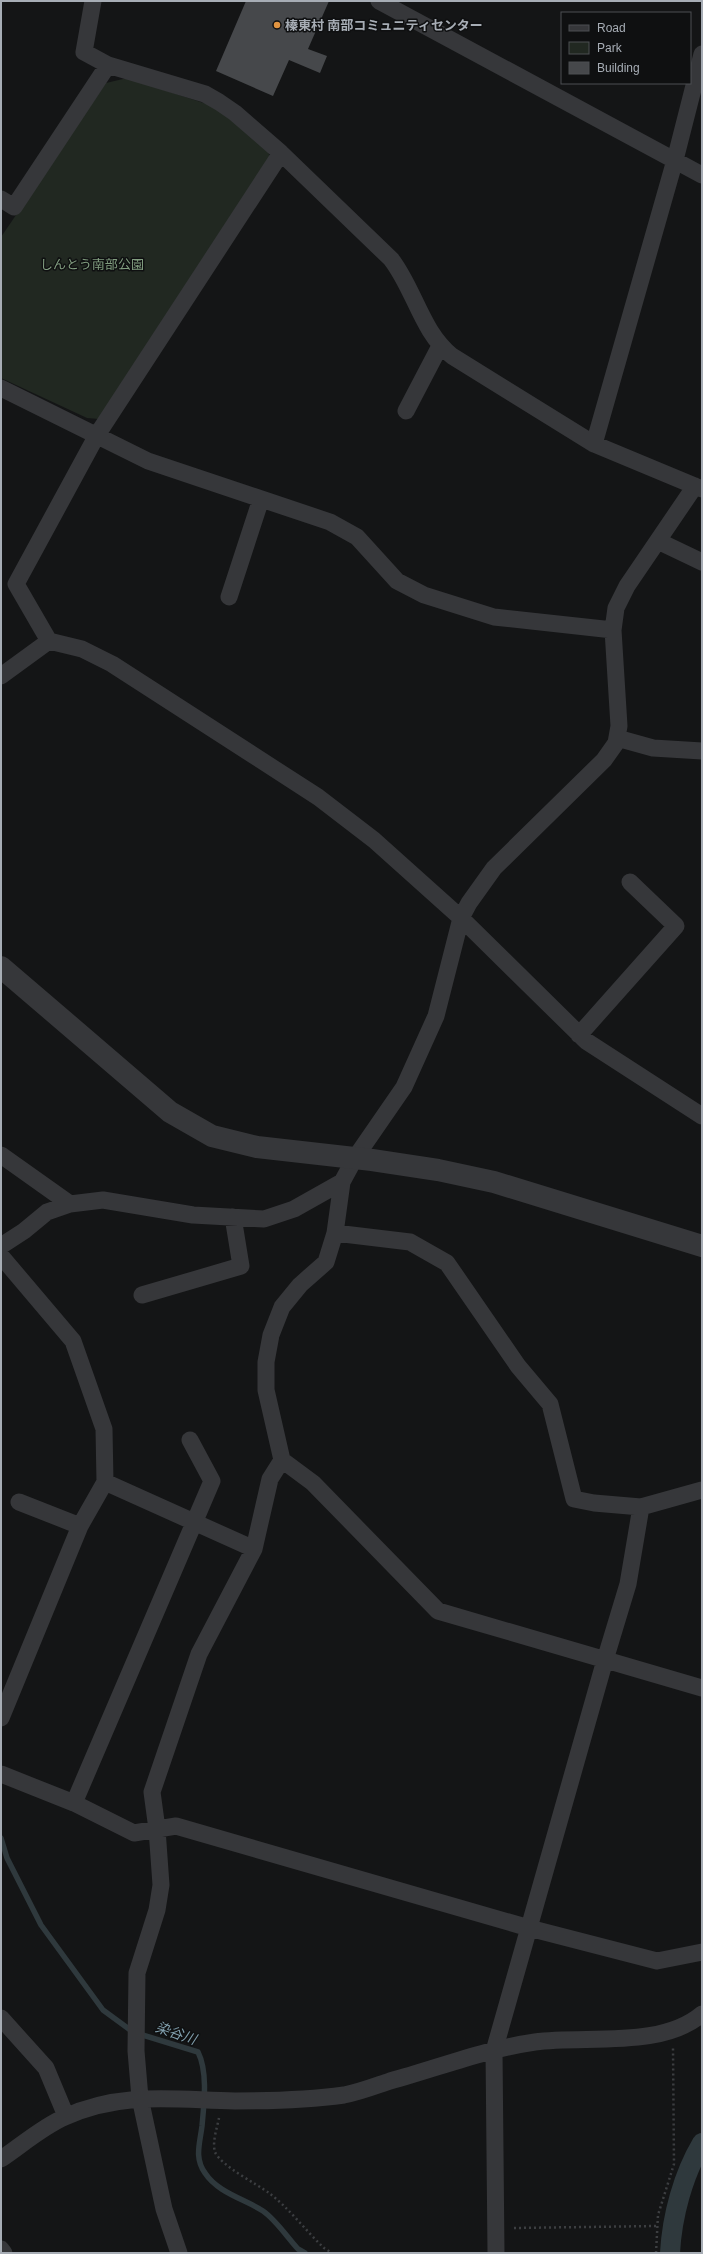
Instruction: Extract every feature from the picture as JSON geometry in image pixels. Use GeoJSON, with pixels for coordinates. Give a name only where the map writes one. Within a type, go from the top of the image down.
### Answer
{"type":"FeatureCollection","features":[{"type":"Feature","properties":{"kind":"street"},"geometry":{"type":"LineString","coordinates":[[92,1],[84,52],[108,66],[205,94],[235,113],[281,153],[391,259],[400,270],[432,336],[440,346],[452,356],[594,444],[698,488],[620,597],[613,630],[619,726],[616,743],[604,760],[494,868],[469,903],[461,918],[433,1023],[404,1087],[355,1158],[342,1182],[335,1233],[326,1262],[300,1285],[282,1308],[271,1335],[266,1362],[266,1390],[282,1460],[312,1483],[438,1610],[702,1688]]}},
{"type":"Feature","properties":{"kind":"street"},"geometry":{"type":"LineString","coordinates":[[378,1],[702,175]]}},
{"type":"Feature","properties":{"kind":"street"},"geometry":{"type":"LineString","coordinates":[[594,444],[675,160],[702,54]]}},
{"type":"Feature","properties":{"kind":"street"},"geometry":{"type":"LineString","coordinates":[[1,199],[14,207],[108,66]]}},
{"type":"Feature","properties":{"kind":"street"},"geometry":{"type":"LineString","coordinates":[[281,153],[97,435],[16,584],[49,641],[82,649],[112,664],[318,797],[374,840],[461,918],[579,1035],[622,1066],[702,1116]]}},
{"type":"Feature","properties":{"kind":"street"},"geometry":{"type":"LineString","coordinates":[[406,411],[440,346]]}},
{"type":"Feature","properties":{"kind":"street"},"geometry":{"type":"LineString","coordinates":[[1,388],[148,461],[330,522],[357,537],[397,581],[424,595],[494,617],[613,630]]}},
{"type":"Feature","properties":{"kind":"street"},"geometry":{"type":"LineString","coordinates":[[229,597],[261,499]]}},
{"type":"Feature","properties":{"kind":"street"},"geometry":{"type":"LineString","coordinates":[[658,542],[702,562]]}},
{"type":"Feature","properties":{"kind":"street"},"geometry":{"type":"LineString","coordinates":[[1,676],[49,641]]}},
{"type":"Feature","properties":{"kind":"street"},"geometry":{"type":"LineString","coordinates":[[617,738],[653,748],[702,751]]}},
{"type":"Feature","properties":{"kind":"street"},"geometry":{"type":"LineString","coordinates":[[579,1035],[676,926],[630,882]]}},
{"type":"Feature","properties":{"kind":"street"},"geometry":{"type":"LineString","coordinates":[[1,967],[170,1112],[212,1136],[257,1147],[355,1158],[438,1170],[494,1182],[702,1246]]}},
{"type":"Feature","properties":{"kind":"street"},"geometry":{"type":"LineString","coordinates":[[1,1155],[70,1204]]}},
{"type":"Feature","properties":{"kind":"street"},"geometry":{"type":"LineString","coordinates":[[1,1246],[24,1231],[47,1212],[70,1204],[103,1200],[193,1215],[264,1219],[294,1209],[342,1182]]}},
{"type":"Feature","properties":{"kind":"street"},"geometry":{"type":"LineString","coordinates":[[142,1295],[242,1266],[234,1217]]}},
{"type":"Feature","properties":{"kind":"street"},"geometry":{"type":"LineString","coordinates":[[335,1233],[410,1242],[447,1263],[518,1366],[550,1404],[574,1499],[594,1503],[641,1507],[702,1490]]}},
{"type":"Feature","properties":{"kind":"street"},"geometry":{"type":"LineString","coordinates":[[1,1256],[73,1341],[104,1430],[105,1482],[80,1526],[1,1718]]}},
{"type":"Feature","properties":{"kind":"street"},"geometry":{"type":"LineString","coordinates":[[74,1803],[212,1481],[190,1440]]}},
{"type":"Feature","properties":{"kind":"street"},"geometry":{"type":"LineString","coordinates":[[179,2253],[164,2208],[140,2098],[136,2051],[137,1974],[157,1910],[161,1885],[157,1829],[152,1792],[199,1654],[254,1549],[270,1479],[282,1460]]}},
{"type":"Feature","properties":{"kind":"street"},"geometry":{"type":"LineString","coordinates":[[105,1482],[254,1549]]}},
{"type":"Feature","properties":{"kind":"street"},"geometry":{"type":"LineString","coordinates":[[19,1502],[80,1526]]}},
{"type":"Feature","properties":{"kind":"street"},"geometry":{"type":"LineString","coordinates":[[496,2253],[494,2051],[628,1584],[641,1507]]}},
{"type":"Feature","properties":{"kind":"street"},"geometry":{"type":"LineString","coordinates":[[1,1774],[74,1803],[134,1832],[176,1826],[529,1928],[657,1961],[702,1952]]}},
{"type":"Feature","properties":{"kind":"street"},"geometry":{"type":"LineString","coordinates":[[1,2159],[66,2116],[106,2103],[140,2098],[222,2100],[309,2099],[346,2094],[494,2051],[556,2039],[636,2037],[673,2029],[691,2023],[702,2014]]}},
{"type":"Feature","properties":{"kind":"street"},"geometry":{"type":"LineString","coordinates":[[1,2018],[46,2068],[66,2116]]}},
{"type":"Feature","properties":{"kind":"street"},"geometry":{"type":"LineString","coordinates":[[1,2249],[4,2253]]}},
{"type":"Feature","properties":{"kind":"path"},"geometry":{"type":"LineString","coordinates":[[656,2253],[658,2215],[674,2164],[673,2029]]}},
{"type":"Feature","properties":{"kind":"path"},"geometry":{"type":"LineString","coordinates":[[222,2100],[215,2138],[215,2152],[225,2163],[251,2183],[269,2193],[324,2248],[332,2253]]}},
{"type":"Feature","properties":{"kind":"path"},"geometry":{"type":"LineString","coordinates":[[495,2228],[657,2226]]}},
{"type":"Feature","properties":{"kind":"green space","name":"しんとう南部公園"},"geometry":{"type":"Polygon","coordinates":[[[127,78],[216,107],[266,147],[270,157],[99,419],[87,418],[1,378],[1,237],[106,83],[127,78]]]}},
{"type":"Feature","properties":{"kind":"building","name":"榛東村 南部コミュニティセンター"},"geometry":{"type":"Polygon","coordinates":[[[246,1],[329,1],[308,49],[327,56],[320,73],[289,60],[273,96],[216,71],[246,1]]]}},
{"type":"Feature","properties":{"kind":"waterway","name":"染谷川"},"geometry":{"type":"LineString","coordinates":[[1,1838],[7,1858],[41,1925],[103,2010],[133,2032],[198,2052],[204,2078],[204,2108],[199,2144],[199,2156],[202,2167],[210,2180],[224,2191],[263,2211],[277,2224],[298,2249],[305,2253]]}},
{"type":"Feature","properties":{"kind":"waterway"},"geometry":{"type":"LineString","coordinates":[[670,2253],[673,2225],[684,2182],[689,2168],[702,2143]]}},
{"type":"Feature","properties":{"kind":"place","name":"榛東村 南部コミュニティセンター"},"geometry":{"type":"Point","coordinates":[277,25]}}]}
